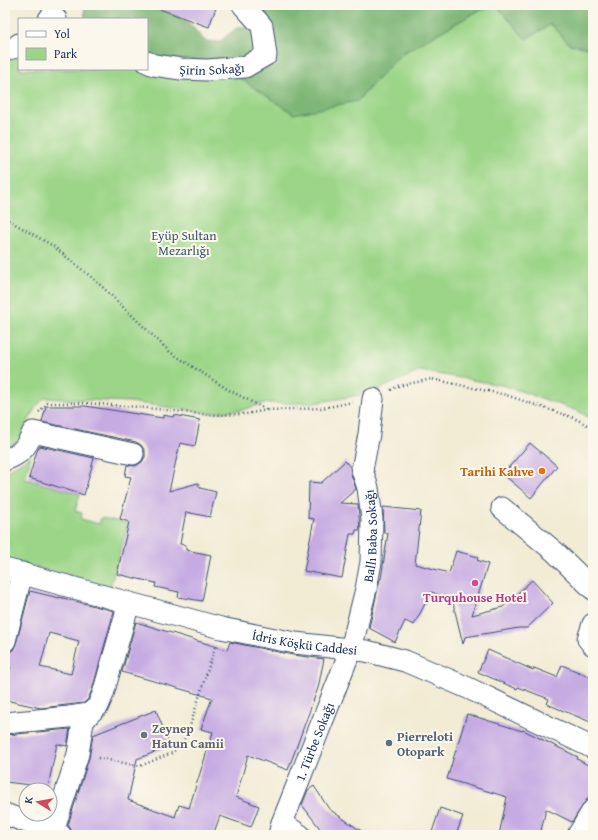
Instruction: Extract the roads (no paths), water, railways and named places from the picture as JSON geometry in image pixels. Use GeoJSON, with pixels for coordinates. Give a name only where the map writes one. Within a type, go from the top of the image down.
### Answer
{"type":"FeatureCollection","features":[{"type":"Feature","properties":{"kind":"street","name":"Şirin Sokağı"},"geometry":{"type":"LineString","coordinates":[[148,62],[154,65],[181,69],[207,70],[244,67],[266,55],[262,26],[243,5]]}},
{"type":"Feature","properties":{"kind":"street"},"geometry":{"type":"LineString","coordinates":[[5,50],[18,45]]}},
{"type":"Feature","properties":{"kind":"street","name":"Ballı Baba Sokağı"},"geometry":{"type":"LineString","coordinates":[[351,649],[371,562],[372,519],[368,488],[362,470],[369,434],[373,399]]}},
{"type":"Feature","properties":{"kind":"street"},"geometry":{"type":"LineString","coordinates":[[5,460],[14,456],[27,445],[33,432],[133,454]]}},
{"type":"Feature","properties":{"kind":"street"},"geometry":{"type":"LineString","coordinates":[[502,508],[555,552],[593,589]]}},
{"type":"Feature","properties":{"kind":"street"},"geometry":{"type":"LineString","coordinates":[[5,641],[14,571]]}},
{"type":"Feature","properties":{"kind":"street","name":"İdris Köşkü Caddesi"},"geometry":{"type":"LineString","coordinates":[[14,571],[221,628],[294,643],[366,651],[405,661],[468,688],[593,748]]}},
{"type":"Feature","properties":{"kind":"street"},"geometry":{"type":"LineString","coordinates":[[5,814],[57,834],[78,754],[83,722],[98,706],[103,694],[129,603]]}},
{"type":"Feature","properties":{"kind":"street"},"geometry":{"type":"LineString","coordinates":[[593,624],[588,639],[593,646]]}},
{"type":"Feature","properties":{"kind":"street","name":"1. Türbe Sokağı"},"geometry":{"type":"LineString","coordinates":[[281,829],[351,649]]}},
{"type":"Feature","properties":{"kind":"street"},"geometry":{"type":"LineString","coordinates":[[5,723],[89,714]]}},
{"type":"Feature","properties":{"kind":"street"},"geometry":{"type":"LineString","coordinates":[[578,835],[593,810]]}},
{"type":"Feature","properties":{"kind":"street"},"geometry":{"type":"LineString","coordinates":[[5,828],[24,835]]}},
{"type":"Feature","properties":{"kind":"street"},"geometry":{"type":"LineString","coordinates":[[281,829],[300,835]]}},
{"type":"Feature","properties":{"kind":"place","name":"Tarihi Kahve"},"geometry":{"type":"Point","coordinates":[542,471]}},
{"type":"Feature","properties":{"kind":"place","name":"Turquhouse Hotel"},"geometry":{"type":"Point","coordinates":[475,583]}},
{"type":"Feature","properties":{"kind":"place","name":"Zeynep Hatun Camii"},"geometry":{"type":"Point","coordinates":[144,735]}},
{"type":"Feature","properties":{"kind":"place","name":"Pierreloti Otopark"},"geometry":{"type":"Point","coordinates":[389,743]}},
{"type":"Feature","properties":{"kind":"park label","name":"Eyüp Sultan Mezarlığı"},"geometry":{"type":"Point","coordinates":[184,242]}}]}
